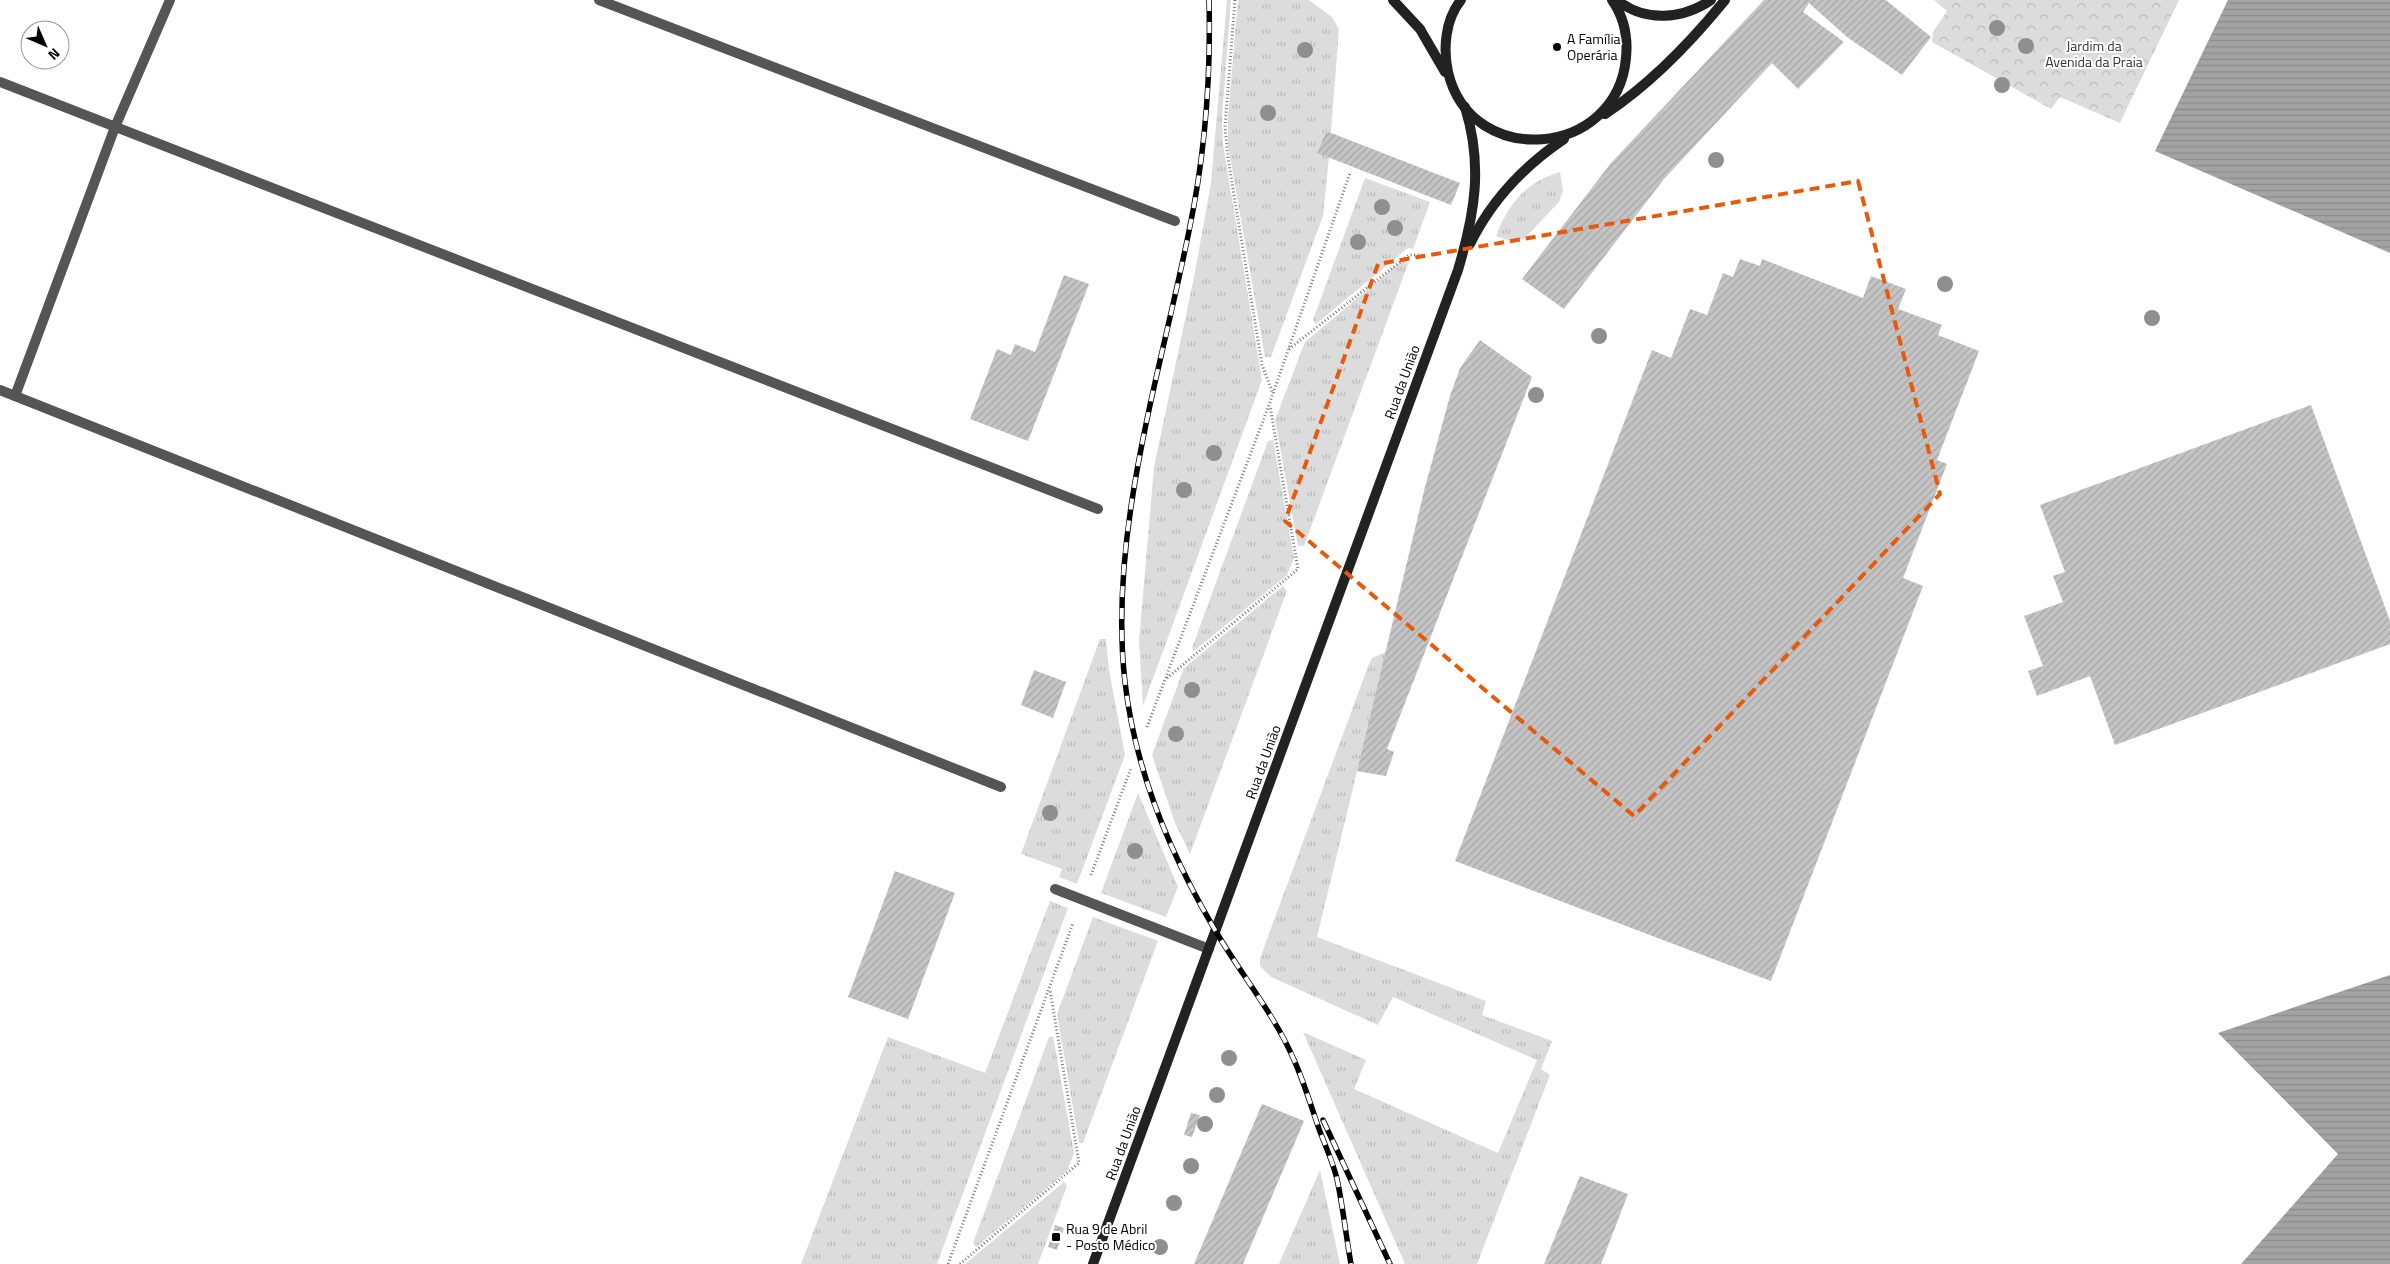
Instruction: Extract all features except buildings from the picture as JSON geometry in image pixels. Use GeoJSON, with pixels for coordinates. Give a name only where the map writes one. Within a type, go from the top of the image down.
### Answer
{"type":"FeatureCollection","features":[{"type":"Feature","properties":{"kind":"street"},"geometry":{"type":"LineString","coordinates":[[15,396],[116,127],[170,0]]}},
{"type":"Feature","properties":{"kind":"street"},"geometry":{"type":"LineString","coordinates":[[600,0],[1175,221]]}},
{"type":"Feature","properties":{"kind":"street"},"geometry":{"type":"LineString","coordinates":[[1393,0],[1420,29],[1465,107],[1488,127],[1502,134],[1524,140],[1547,140],[1570,135]]}},
{"type":"Feature","properties":{"kind":"street"},"geometry":{"type":"LineString","coordinates":[[1451,84],[1445,58],[1447,31],[1460,0]]}},
{"type":"Feature","properties":{"kind":"street"},"geometry":{"type":"LineString","coordinates":[[1589,124],[1606,108],[1619,88],[1625,68],[1627,46],[1624,24],[1612,0]]}},
{"type":"Feature","properties":{"kind":"street"},"geometry":{"type":"LineString","coordinates":[[1618,0],[1638,12],[1662,16],[1684,13],[1699,8],[1711,0]]}},
{"type":"Feature","properties":{"kind":"street"},"geometry":{"type":"LineString","coordinates":[[1589,124],[1638,90],[1664,67],[1697,33],[1724,0]]}},
{"type":"Feature","properties":{"kind":"street"},"geometry":{"type":"LineString","coordinates":[[0,82],[1098,509]]}},
{"type":"Feature","properties":{"kind":"street","name":"Rua da União"},"geometry":{"type":"LineString","coordinates":[[1093,1264],[1458,270],[1468,237],[1476,187],[1474,147],[1465,107]]}},
{"type":"Feature","properties":{"kind":"street","name":"Rua da União"},"geometry":{"type":"LineString","coordinates":[[1458,270],[1474,236],[1507,187],[1544,152],[1589,124]]}},
{"type":"Feature","properties":{"kind":"street"},"geometry":{"type":"LineString","coordinates":[[0,390],[1001,787]]}},
{"type":"Feature","properties":{"kind":"street"},"geometry":{"type":"LineString","coordinates":[[1054,889],[1209,949]]}},
{"type":"Feature","properties":{"kind":"path"},"geometry":{"type":"LineString","coordinates":[[1234,0],[1225,127],[1228,158],[1262,364],[1273,394]]}},
{"type":"Feature","properties":{"kind":"path"},"geometry":{"type":"LineString","coordinates":[[1147,727],[1269,405],[1350,173]]}},
{"type":"Feature","properties":{"kind":"path"},"geometry":{"type":"LineString","coordinates":[[1288,349],[1409,255],[1422,255]]}},
{"type":"Feature","properties":{"kind":"path"},"geometry":{"type":"LineString","coordinates":[[1166,679],[1298,570],[1269,405]]}},
{"type":"Feature","properties":{"kind":"path"},"geometry":{"type":"LineString","coordinates":[[948,1264],[1131,768]]}},
{"type":"Feature","properties":{"kind":"path"},"geometry":{"type":"LineString","coordinates":[[960,1264],[1079,1163],[1050,988]]}},
{"type":"Feature","properties":{"kind":"highlighted area"},"geometry":{"type":"Polygon","coordinates":[[[1858,181],[1940,494],[1634,816],[1285,521],[1378,264],[1858,181]]]}},
{"type":"Feature","properties":{"kind":"green space"},"geometry":{"type":"Polygon","coordinates":[[[1227,0],[1231,0],[1222,118],[1223,144],[1262,380],[1143,706],[1139,641],[1154,467],[1194,277],[1211,183],[1227,0]]]}},
{"type":"Feature","properties":{"kind":"green space"},"geometry":{"type":"Polygon","coordinates":[[[1238,0],[1309,0],[1332,17],[1339,29],[1331,132],[1326,131],[1317,152],[1329,157],[1323,216],[1271,357],[1265,357],[1228,145],[1228,117],[1238,0]]]}},
{"type":"Feature","properties":{"kind":"green space","name":"Jardim da Avenida da Praia"},"geometry":{"type":"Polygon","coordinates":[[[1934,0],[2179,0],[2120,123],[2060,97],[2051,109],[1932,42],[1933,32],[1947,11],[1934,0]]]}},
{"type":"Feature","properties":{"kind":"green space"},"geometry":{"type":"Polygon","coordinates":[[[1560,172],[1563,191],[1559,202],[1525,238],[1514,242],[1496,236],[1506,214],[1528,188],[1548,176],[1560,172]]]}},
{"type":"Feature","properties":{"kind":"green space"},"geometry":{"type":"Polygon","coordinates":[[[1365,178],[1430,202],[1413,249],[1408,248],[1316,324],[1313,320],[1365,178]]]}},
{"type":"Feature","properties":{"kind":"green space"},"geometry":{"type":"Polygon","coordinates":[[[1404,259],[1408,264],[1304,546],[1298,546],[1275,420],[1305,342],[1404,259]]]}},
{"type":"Feature","properties":{"kind":"green space"},"geometry":{"type":"Polygon","coordinates":[[[1273,440],[1294,558],[1287,575],[1194,651],[1192,648],[1268,441],[1273,440]]]}},
{"type":"Feature","properties":{"kind":"green space"},"geometry":{"type":"Polygon","coordinates":[[[1283,586],[1287,591],[1190,854],[1175,823],[1152,755],[1184,668],[1283,586]]]}},
{"type":"Feature","properties":{"kind":"green space"},"geometry":{"type":"Polygon","coordinates":[[[1100,639],[1106,639],[1109,670],[1125,755],[1077,884],[1059,877],[1062,869],[1021,854],[1100,639]]]}},
{"type":"Feature","properties":{"kind":"green space"},"geometry":{"type":"Polygon","coordinates":[[[1386,652],[1317,937],[1486,1001],[1482,1015],[1552,1041],[1541,1069],[1550,1075],[1477,1264],[1405,1264],[1303,1032],[1366,1060],[1354,1089],[1498,1153],[1537,1060],[1393,997],[1378,1025],[1271,977],[1260,966],[1260,958],[1369,664],[1372,658],[1386,652]]]}},
{"type":"Feature","properties":{"kind":"green space"},"geometry":{"type":"Polygon","coordinates":[[[1138,793],[1178,887],[1166,917],[1101,893],[1138,793]]]}},
{"type":"Feature","properties":{"kind":"green space"},"geometry":{"type":"Polygon","coordinates":[[[1050,901],[1068,908],[937,1264],[801,1264],[888,1037],[985,1073],[1050,901]]]}},
{"type":"Feature","properties":{"kind":"green space"},"geometry":{"type":"Polygon","coordinates":[[[1093,917],[1158,941],[1083,1143],[1079,1143],[1057,1014],[1093,917]]]}},
{"type":"Feature","properties":{"kind":"green space"},"geometry":{"type":"Polygon","coordinates":[[[1053,1036],[1074,1153],[1067,1171],[976,1247],[973,1243],[1049,1037],[1053,1036]]]}},
{"type":"Feature","properties":{"kind":"green space"},"geometry":{"type":"Polygon","coordinates":[[[1320,1170],[1340,1264],[1279,1264],[1320,1170]]]}},
{"type":"Feature","properties":{"kind":"green space"},"geometry":{"type":"Polygon","coordinates":[[[1064,1182],[1067,1186],[1038,1264],[965,1264],[1064,1182]]]}},
{"type":"Feature","properties":{"kind":"shaded area"},"geometry":{"type":"Polygon","coordinates":[[[2228,0],[2390,0],[2390,253],[2155,151],[2228,0]]]}},
{"type":"Feature","properties":{"kind":"shaded area"},"geometry":{"type":"Polygon","coordinates":[[[2390,975],[2390,1264],[2241,1264],[2338,1154],[2218,1033],[2390,975]]]}},
{"type":"Feature","properties":{"kind":"railway"},"geometry":{"type":"LineString","coordinates":[[1209,0],[1206,116],[1195,202],[1140,455],[1130,513],[1124,570],[1122,626],[1125,682],[1137,747],[1146,779],[1169,841],[1183,872],[1225,946],[1257,994],[1286,1043],[1301,1077],[1335,1173],[1351,1264]]}},
{"type":"Feature","properties":{"kind":"railway"},"geometry":{"type":"LineString","coordinates":[[1323,1120],[1390,1264]]}},
{"type":"Feature","properties":{"kind":"place","name":"A Família Operária"},"geometry":{"type":"Point","coordinates":[1557,47]}},
{"type":"Feature","properties":{"kind":"place","name":"Rua 9 de Abril - Posto Médico"},"geometry":{"type":"Point","coordinates":[1056,1237]}}]}
